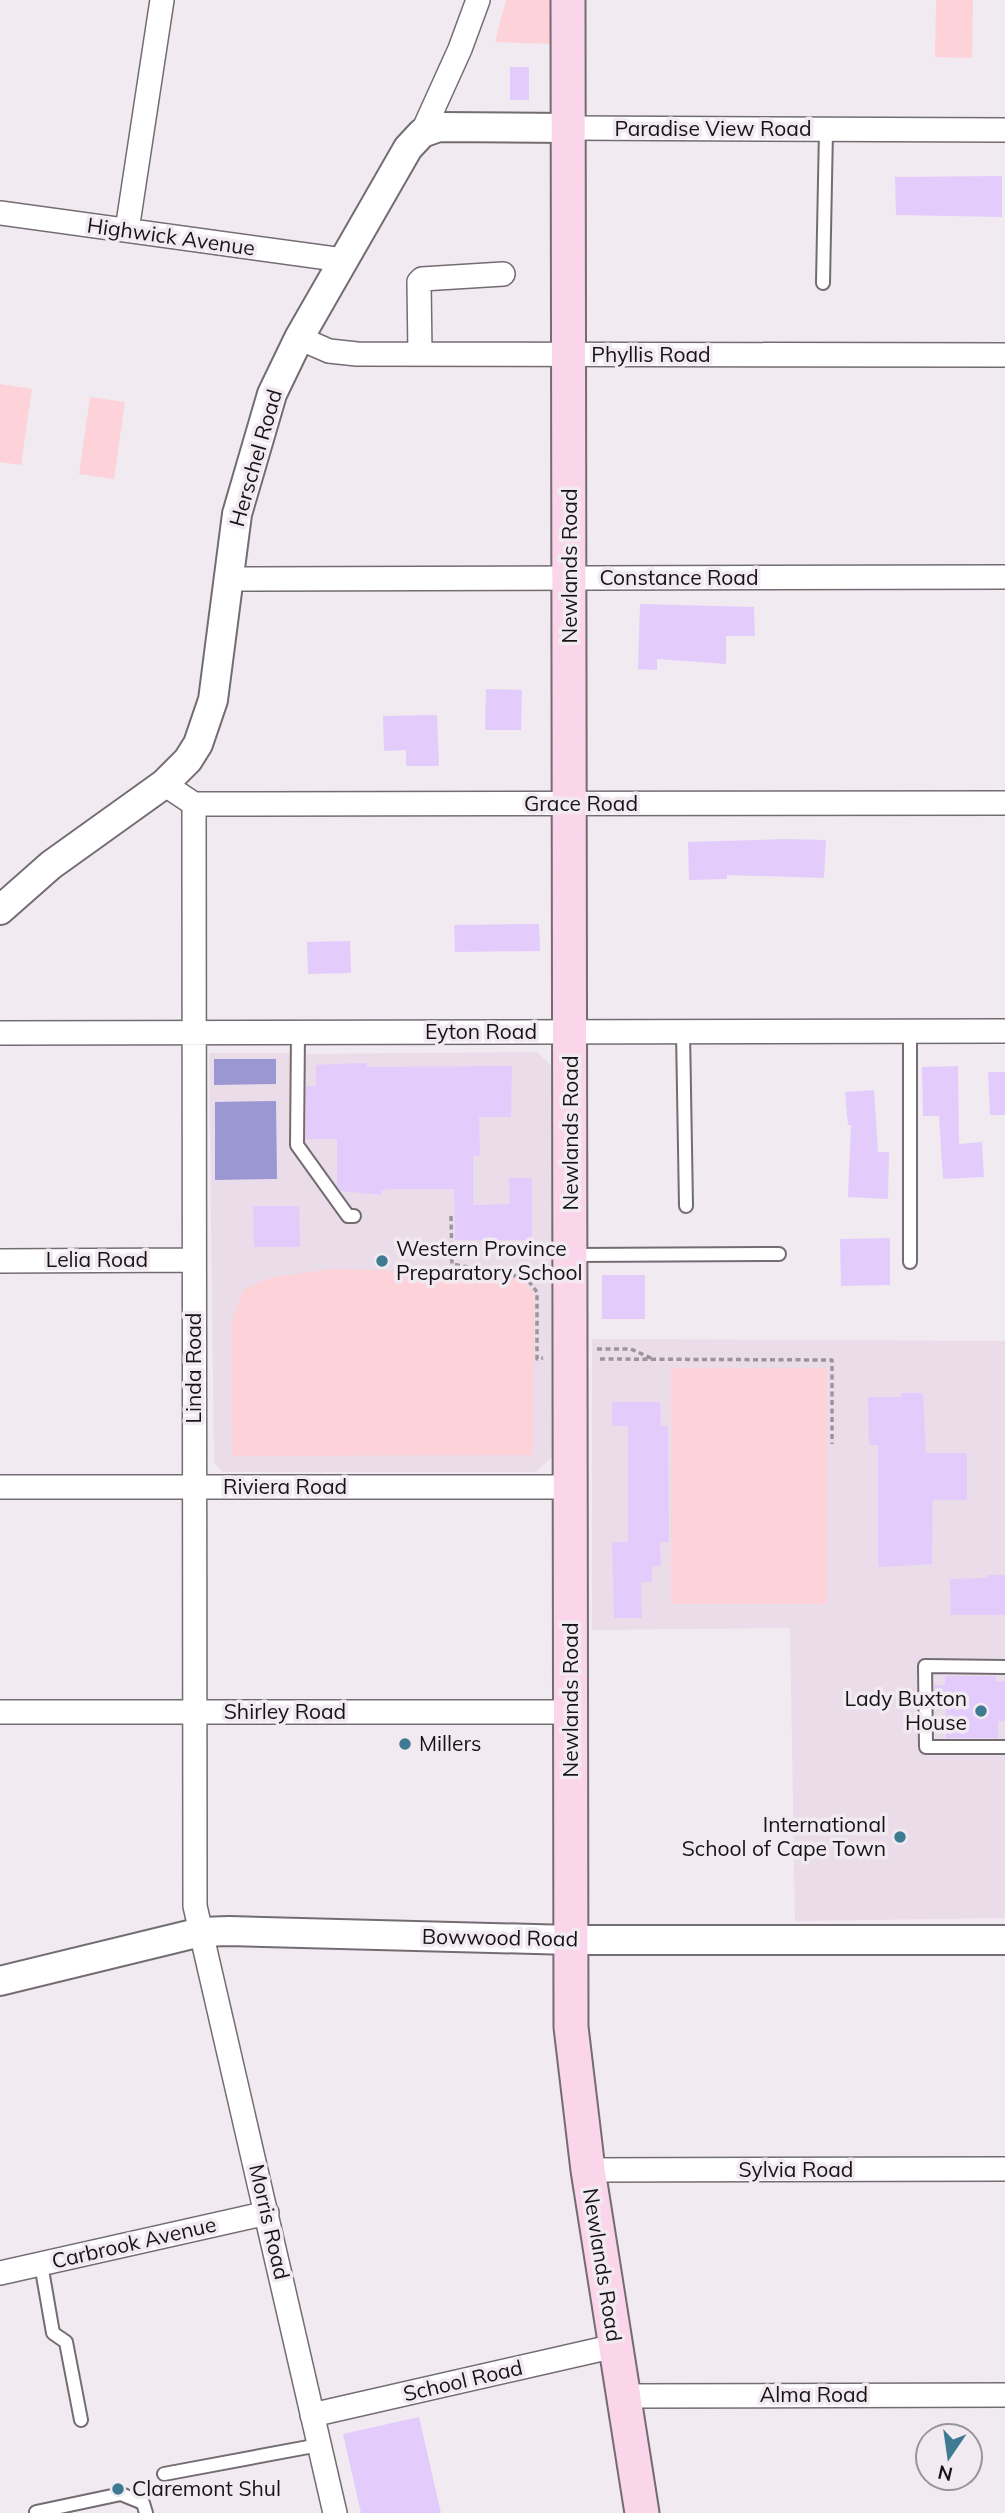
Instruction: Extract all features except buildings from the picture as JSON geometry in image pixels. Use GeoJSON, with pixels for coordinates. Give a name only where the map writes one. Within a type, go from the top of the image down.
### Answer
{"type":"FeatureCollection","features":[{"type":"Feature","properties":{"kind":"main road","name":"Newlands Road"},"geometry":{"type":"LineString","coordinates":[[568,0],[572,804],[571,1940],[574,2073],[642,2513]]}},
{"type":"Feature","properties":{"kind":"street"},"geometry":{"type":"LineString","coordinates":[[127,230],[162,0]]}},
{"type":"Feature","properties":{"kind":"street","name":"Herschel Road"},"geometry":{"type":"LineString","coordinates":[[0,910],[51,865],[164,784],[194,752],[211,713],[237,514],[247,470],[272,394],[299,338],[343,260],[408,148],[422,132],[465,38],[478,0]]}},
{"type":"Feature","properties":{"kind":"street","name":"Paradise View Road"},"geometry":{"type":"LineString","coordinates":[[422,132],[439,127],[1005,130]]}},
{"type":"Feature","properties":{"kind":"street","name":"Highwick Avenue"},"geometry":{"type":"LineString","coordinates":[[0,213],[343,260]]}},
{"type":"Feature","properties":{"kind":"street"},"geometry":{"type":"LineString","coordinates":[[420,354],[419,282],[422,279],[503,274]]}},
{"type":"Feature","properties":{"kind":"street","name":"Phyllis Road"},"geometry":{"type":"LineString","coordinates":[[299,338],[329,351],[420,354],[1005,355]]}},
{"type":"Feature","properties":{"kind":"street","name":"Constance Road"},"geometry":{"type":"LineString","coordinates":[[228,579],[1005,577]]}},
{"type":"Feature","properties":{"kind":"street"},"geometry":{"type":"LineString","coordinates":[[164,784],[194,804]]}},
{"type":"Feature","properties":{"kind":"street","name":"Grace Road"},"geometry":{"type":"LineString","coordinates":[[194,804],[1005,803]]}},
{"type":"Feature","properties":{"kind":"street","name":"Linda Road"},"geometry":{"type":"LineString","coordinates":[[194,804],[195,1906],[201,1932]]}},
{"type":"Feature","properties":{"kind":"street","name":"Eyton Road"},"geometry":{"type":"LineString","coordinates":[[0,1033],[1005,1031]]}},
{"type":"Feature","properties":{"kind":"street","name":"Lelia Road"},"geometry":{"type":"LineString","coordinates":[[0,1261],[194,1260]]}},
{"type":"Feature","properties":{"kind":"street","name":"Riviera Road"},"geometry":{"type":"LineString","coordinates":[[0,1487],[570,1487]]}},
{"type":"Feature","properties":{"kind":"street","name":"Shirley Road"},"geometry":{"type":"LineString","coordinates":[[0,1712],[571,1712]]}},
{"type":"Feature","properties":{"kind":"street","name":"Bowwood Road"},"geometry":{"type":"LineString","coordinates":[[0,1981],[201,1932],[571,1940],[1005,1940]]}},
{"type":"Feature","properties":{"kind":"street","name":"Morris Road"},"geometry":{"type":"LineString","coordinates":[[201,1932],[335,2513]]}},
{"type":"Feature","properties":{"kind":"street","name":"Sylvia Road"},"geometry":{"type":"LineString","coordinates":[[588,2170],[1005,2169]]}},
{"type":"Feature","properties":{"kind":"street","name":"Carbrook Avenue"},"geometry":{"type":"LineString","coordinates":[[0,2273],[267,2213]]}},
{"type":"Feature","properties":{"kind":"street","name":"School Road"},"geometry":{"type":"LineString","coordinates":[[312,2415],[615,2347]]}},
{"type":"Feature","properties":{"kind":"street","name":"Alma Road"},"geometry":{"type":"LineString","coordinates":[[622,2396],[1005,2395]]}},
{"type":"Feature","properties":{"kind":"lane"},"geometry":{"type":"LineString","coordinates":[[823,283],[826,130]]}},
{"type":"Feature","properties":{"kind":"lane"},"geometry":{"type":"LineString","coordinates":[[298,1032],[297,1145],[348,1216],[354,1216]]}},
{"type":"Feature","properties":{"kind":"lane"},"geometry":{"type":"LineString","coordinates":[[683,1032],[686,1206]]}},
{"type":"Feature","properties":{"kind":"lane"},"geometry":{"type":"LineString","coordinates":[[910,1262],[911,1032]]}},
{"type":"Feature","properties":{"kind":"lane"},"geometry":{"type":"LineString","coordinates":[[570,1255],[779,1254]]}},
{"type":"Feature","properties":{"kind":"lane"},"geometry":{"type":"LineString","coordinates":[[1005,1667],[925,1666],[926,1746],[1005,1747]]}},
{"type":"Feature","properties":{"kind":"lane"},"geometry":{"type":"LineString","coordinates":[[41,2264],[53,2333],[66,2342],[81,2420]]}},
{"type":"Feature","properties":{"kind":"lane"},"geometry":{"type":"LineString","coordinates":[[164,2474],[319,2445]]}},
{"type":"Feature","properties":{"kind":"lane"},"geometry":{"type":"LineString","coordinates":[[36,2512],[121,2494],[143,2503],[146,2513]]}},
{"type":"Feature","properties":{"kind":"path"},"geometry":{"type":"LineString","coordinates":[[451,1216],[452,1264],[526,1278],[537,1292],[537,1359],[543,1358]]}},
{"type":"Feature","properties":{"kind":"path"},"geometry":{"type":"LineString","coordinates":[[588,1349],[631,1349],[659,1361]]}},
{"type":"Feature","properties":{"kind":"path"},"geometry":{"type":"LineString","coordinates":[[600,1359],[832,1360],[832,1444]]}},
{"type":"Feature","properties":{"kind":"shaded area"},"geometry":{"type":"Polygon","coordinates":[[[506,0],[551,0],[551,44],[495,42],[506,0]]]}},
{"type":"Feature","properties":{"kind":"shaded area"},"geometry":{"type":"Polygon","coordinates":[[[936,0],[973,0],[972,58],[935,57],[936,0]]]}},
{"type":"Feature","properties":{"kind":"shaded area"},"geometry":{"type":"Polygon","coordinates":[[[0,384],[32,389],[21,465],[0,462],[0,384]]]}},
{"type":"Feature","properties":{"kind":"shaded area"},"geometry":{"type":"Polygon","coordinates":[[[90,397],[125,402],[114,479],[79,474],[90,397]]]}},
{"type":"Feature","properties":{"kind":"shaded area","name":"Western Province Preparatory School"},"geometry":{"type":"Polygon","coordinates":[[[537,1052],[551,1066],[552,1457],[536,1472],[223,1472],[214,1463],[209,1053],[290,1053],[291,1063],[306,1063],[306,1054],[537,1052]]]}},
{"type":"Feature","properties":{"kind":"shaded area"},"geometry":{"type":"Polygon","coordinates":[[[214,1059],[276,1059],[276,1084],[214,1085],[214,1059]]]}},
{"type":"Feature","properties":{"kind":"shaded area"},"geometry":{"type":"Polygon","coordinates":[[[276,1101],[277,1179],[215,1180],[215,1102],[276,1101]]]}},
{"type":"Feature","properties":{"kind":"shaded area"},"geometry":{"type":"Polygon","coordinates":[[[331,1269],[481,1273],[524,1280],[534,1293],[533,1455],[232,1456],[231,1323],[243,1290],[270,1278],[331,1269]]]}},
{"type":"Feature","properties":{"kind":"shaded area","name":"Western Province Preparatory School"},"geometry":{"type":"Polygon","coordinates":[[[592,1339],[1005,1341],[1005,1918],[795,1921],[790,1628],[592,1630],[592,1339]]]}},
{"type":"Feature","properties":{"kind":"shaded area"},"geometry":{"type":"Polygon","coordinates":[[[671,1368],[827,1368],[827,1604],[671,1604],[671,1368]]]}},
{"type":"Feature","properties":{"kind":"place","name":"Western Province Preparatory School"},"geometry":{"type":"Point","coordinates":[382,1261]}},
{"type":"Feature","properties":{"kind":"place","name":"Lady Buxton House"},"geometry":{"type":"Point","coordinates":[981,1711]}},
{"type":"Feature","properties":{"kind":"place","name":"Millers"},"geometry":{"type":"Point","coordinates":[405,1744]}},
{"type":"Feature","properties":{"kind":"place","name":"International School of Cape Town"},"geometry":{"type":"Point","coordinates":[900,1837]}},
{"type":"Feature","properties":{"kind":"place","name":"Claremont Shul"},"geometry":{"type":"Point","coordinates":[118,2489]}}]}
